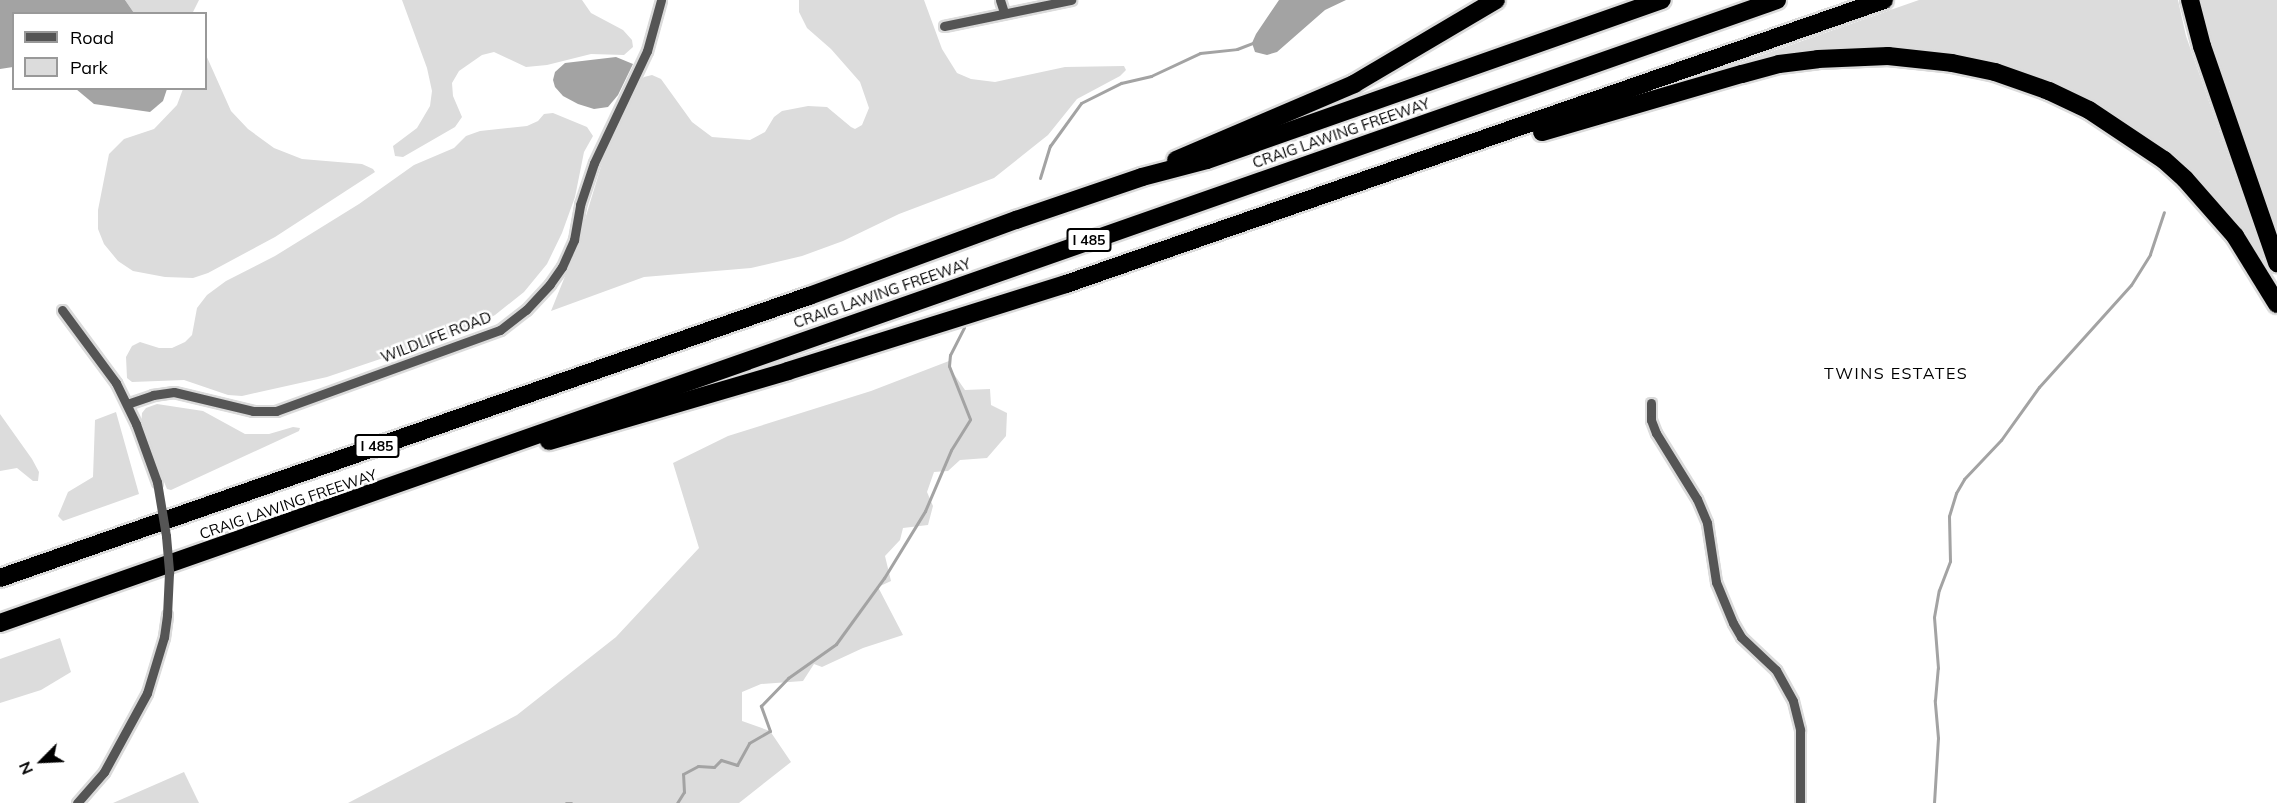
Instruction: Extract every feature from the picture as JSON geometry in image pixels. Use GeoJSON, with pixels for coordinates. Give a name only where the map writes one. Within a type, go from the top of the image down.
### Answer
{"type":"FeatureCollection","features":[{"type":"Feature","properties":{"kind":"highway"},"geometry":{"type":"LineString","coordinates":[[1142,177],[1201,148],[1307,106],[1354,84],[1496,0]]}},
{"type":"Feature","properties":{"kind":"highway","name":"CRAIG LAWING FREEWAY"},"geometry":{"type":"LineString","coordinates":[[0,578],[1142,177],[1207,160],[1662,0]]}},
{"type":"Feature","properties":{"kind":"highway","name":"CRAIG LAWING FREEWAY"},"geometry":{"type":"LineString","coordinates":[[0,623],[1777,0]]}},
{"type":"Feature","properties":{"kind":"highway"},"geometry":{"type":"LineString","coordinates":[[403,483],[902,337],[1212,235],[1884,0]]}},
{"type":"Feature","properties":{"kind":"highway"},"geometry":{"type":"LineString","coordinates":[[2190,0],[2206,56],[2277,262]]}},
{"type":"Feature","properties":{"kind":"highway"},"geometry":{"type":"LineString","coordinates":[[1432,158],[1496,145],[1779,64],[1852,55],[1888,56],[1952,63],[1995,72],[2049,91],[2089,110],[2142,144],[2185,179],[2213,209],[2251,258],[2277,304]]}},
{"type":"Feature","properties":{"kind":"street","name":"WILDLIFE ROAD"},"geometry":{"type":"LineString","coordinates":[[127,404],[153,395],[174,392],[253,411],[276,411],[500,330],[526,310],[562,267],[574,240],[580,205],[594,163],[647,51],[661,0]]}},
{"type":"Feature","properties":{"kind":"street"},"geometry":{"type":"LineString","coordinates":[[1000,0],[1004,12]]}},
{"type":"Feature","properties":{"kind":"street"},"geometry":{"type":"LineString","coordinates":[[944,26],[1071,0]]}},
{"type":"Feature","properties":{"kind":"street"},"geometry":{"type":"LineString","coordinates":[[62,310],[105,365],[127,404],[157,482],[168,555],[167,615],[164,637],[147,693],[104,771],[77,803]]}},
{"type":"Feature","properties":{"kind":"street"},"geometry":{"type":"LineString","coordinates":[[1651,403],[1651,420],[1656,433],[1697,499],[1707,523],[1716,582],[1733,623],[1746,642],[1776,670],[1793,701],[1800,730],[1800,803]]}},
{"type":"Feature","properties":{"kind":"green space"},"geometry":{"type":"Polygon","coordinates":[[[125,0],[199,0],[193,12],[133,12],[125,0]]]}},
{"type":"Feature","properties":{"kind":"green space"},"geometry":{"type":"Polygon","coordinates":[[[402,0],[582,0],[591,13],[623,30],[632,40],[633,47],[624,55],[591,54],[547,65],[526,67],[494,52],[482,55],[459,71],[452,83],[453,96],[462,117],[455,127],[403,157],[395,156],[393,146],[417,128],[430,106],[432,91],[427,68],[402,0]]]}},
{"type":"Feature","properties":{"kind":"green space"},"geometry":{"type":"Polygon","coordinates":[[[799,0],[924,0],[942,49],[957,73],[971,79],[995,82],[1065,67],[1124,66],[1126,70],[1120,76],[1077,99],[1048,135],[994,178],[899,214],[843,241],[802,256],[751,268],[644,277],[551,311],[576,249],[602,163],[639,81],[644,77],[652,75],[661,79],[692,122],[712,137],[750,140],[765,132],[774,117],[782,111],[808,106],[827,107],[855,129],[862,125],[869,108],[860,82],[831,49],[807,28],[799,12],[799,0]]]}},
{"type":"Feature","properties":{"kind":"green space"},"geometry":{"type":"Polygon","coordinates":[[[1919,0],[2178,0],[2186,36],[2264,258],[2258,260],[2193,181],[2135,130],[2055,87],[1975,61],[1737,68],[1736,64],[1919,0]]]}},
{"type":"Feature","properties":{"kind":"green space"},"geometry":{"type":"Polygon","coordinates":[[[2201,0],[2277,0],[2277,243],[2223,86],[2201,0]]]}},
{"type":"Feature","properties":{"kind":"green space"},"geometry":{"type":"Polygon","coordinates":[[[207,57],[231,111],[248,129],[274,148],[302,159],[362,164],[375,172],[275,237],[208,273],[193,278],[165,277],[133,271],[118,261],[104,244],[98,229],[98,210],[109,154],[124,139],[154,129],[177,105],[183,90],[207,90],[207,57]]]}},
{"type":"Feature","properties":{"kind":"green space"},"geometry":{"type":"Polygon","coordinates":[[[553,113],[587,127],[593,136],[584,152],[575,197],[562,233],[547,264],[524,292],[495,315],[469,329],[327,377],[242,396],[228,395],[184,380],[132,382],[127,378],[126,357],[132,346],[140,342],[159,348],[172,348],[185,342],[192,335],[197,308],[207,295],[226,281],[275,256],[359,204],[414,165],[454,148],[466,136],[480,131],[527,126],[538,121],[544,114],[553,113]]]}},
{"type":"Feature","properties":{"kind":"green space"},"geometry":{"type":"Polygon","coordinates":[[[949,361],[951,370],[965,390],[990,389],[991,405],[1007,413],[1006,436],[987,458],[960,460],[948,471],[934,472],[927,492],[933,506],[928,525],[903,528],[900,540],[885,556],[891,581],[878,587],[903,635],[863,648],[822,667],[814,664],[803,681],[761,684],[742,692],[742,721],[770,731],[791,762],[739,803],[348,803],[517,715],[616,637],[699,548],[673,463],[728,436],[871,391],[949,361]]]}},
{"type":"Feature","properties":{"kind":"green space"},"geometry":{"type":"Polygon","coordinates":[[[157,404],[203,411],[245,434],[269,434],[293,427],[300,428],[299,431],[171,490],[167,489],[141,427],[142,413],[146,408],[157,404]]]}},
{"type":"Feature","properties":{"kind":"green space"},"geometry":{"type":"Polygon","coordinates":[[[116,412],[139,494],[63,521],[58,516],[68,492],[93,477],[95,420],[116,412]]]}},
{"type":"Feature","properties":{"kind":"green space"},"geometry":{"type":"Polygon","coordinates":[[[0,414],[32,459],[39,472],[38,481],[33,481],[17,468],[0,471],[0,414]]]}},
{"type":"Feature","properties":{"kind":"green space"},"geometry":{"type":"Polygon","coordinates":[[[60,638],[71,672],[41,690],[0,703],[0,659],[60,638]]]}},
{"type":"Feature","properties":{"kind":"green space"},"geometry":{"type":"Polygon","coordinates":[[[184,772],[199,803],[113,803],[184,772]]]}},
{"type":"Feature","properties":{"kind":"shaded area"},"geometry":{"type":"Polygon","coordinates":[[[0,0],[125,0],[133,12],[12,12],[12,67],[0,69],[0,0]]]}},
{"type":"Feature","properties":{"kind":"shaded area"},"geometry":{"type":"Polygon","coordinates":[[[1279,0],[1346,0],[1325,10],[1277,52],[1267,55],[1255,52],[1252,43],[1256,34],[1279,0]]]}},
{"type":"Feature","properties":{"kind":"shaded area"},"geometry":{"type":"Polygon","coordinates":[[[616,57],[633,64],[618,95],[608,107],[594,109],[578,104],[563,96],[555,87],[553,80],[555,72],[565,63],[616,57]]]}},
{"type":"Feature","properties":{"kind":"shaded area"},"geometry":{"type":"Polygon","coordinates":[[[77,90],[167,90],[163,101],[150,112],[94,104],[77,90]]]}},
{"type":"Feature","properties":{"kind":"waterway"},"geometry":{"type":"LineString","coordinates":[[1040,178],[1050,146],[1081,103],[1121,83],[1151,76],[1200,53],[1237,49],[1253,43]]}},
{"type":"Feature","properties":{"kind":"waterway"},"geometry":{"type":"LineString","coordinates":[[1934,803],[1938,738],[1935,700],[1938,668],[1934,617],[1939,590],[1950,561],[1949,516],[1956,493],[1964,479],[2001,440],[2039,387],[2131,285],[2150,254],[2164,212]]}},
{"type":"Feature","properties":{"kind":"waterway"},"geometry":{"type":"LineString","coordinates":[[677,803],[684,792],[683,774],[698,766],[714,767],[721,760],[737,765],[749,743],[770,731],[761,706],[788,678],[836,644],[884,578],[925,511],[951,450],[970,419],[949,366],[950,355],[964,327]]}},
{"type":"Feature","properties":{"kind":"waterway"},"geometry":{"type":"LineString","coordinates":[[566,803],[571,803]]}},
{"type":"Feature","properties":{"kind":"district","name":"TWINS ESTATES"},"geometry":{"type":"Point","coordinates":[1896,373]}}]}
